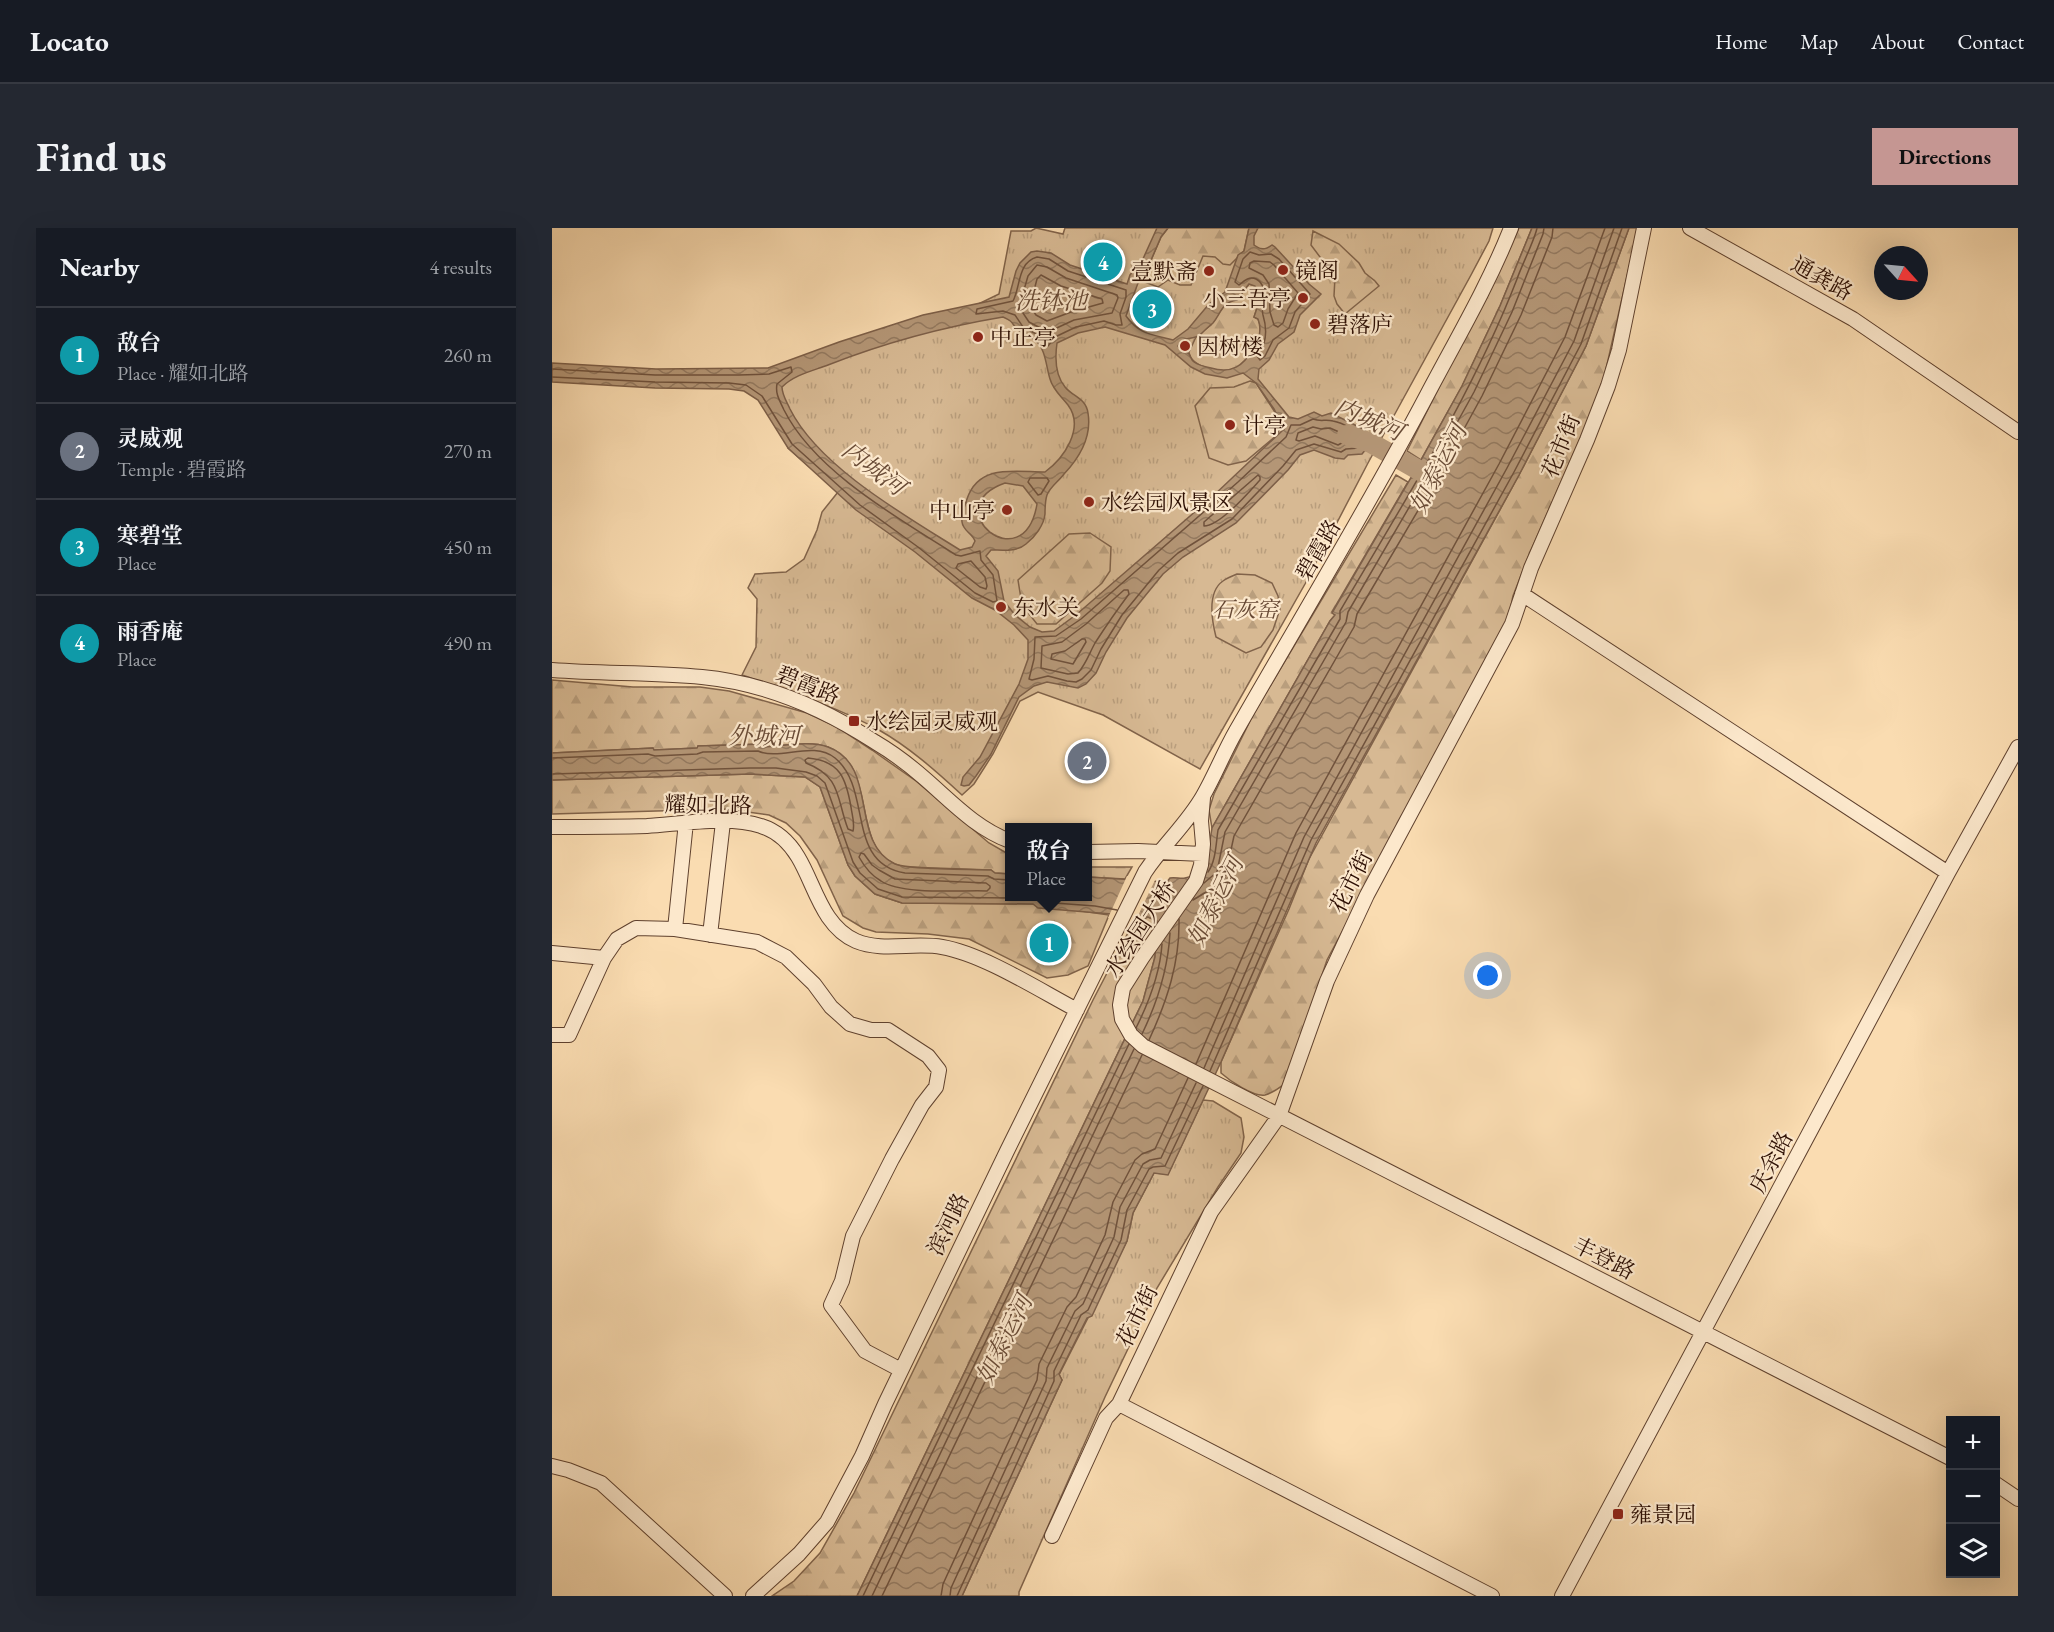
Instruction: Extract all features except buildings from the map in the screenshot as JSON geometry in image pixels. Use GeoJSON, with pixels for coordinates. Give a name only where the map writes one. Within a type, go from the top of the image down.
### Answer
{"type":"FeatureCollection","features":[{"type":"Feature","properties":{"kind":"street","name":"碧霞路"},"geometry":{"type":"LineString","coordinates":[[1158,852],[1185,822],[1203,796],[1235,733],[1388,469],[1487,282],[1511,228]]}},
{"type":"Feature","properties":{"kind":"street","name":"花市街"},"geometry":{"type":"LineString","coordinates":[[1052,1536],[1106,1418],[1119,1404],[1210,1212],[1280,1116],[1327,981],[1367,896],[1512,624],[1531,568],[1608,386],[1644,228]]}},
{"type":"Feature","properties":{"kind":"street","name":"通龚路"},"geometry":{"type":"LineString","coordinates":[[1690,228],[1853,320],[2018,432]]}},
{"type":"Feature","properties":{"kind":"street"},"geometry":{"type":"LineString","coordinates":[[1522,594],[1948,873]]}},
{"type":"Feature","properties":{"kind":"street","name":"碧霞路"},"geometry":{"type":"LineString","coordinates":[[552,670],[702,677],[784,695],[830,715],[874,740],[922,776],[974,822],[1005,839]]}},
{"type":"Feature","properties":{"kind":"street","name":"庆余路"},"geometry":{"type":"LineString","coordinates":[[1562,1596],[1948,873],[2012,772],[2018,747]]}},
{"type":"Feature","properties":{"kind":"street"},"geometry":{"type":"LineString","coordinates":[[1092,852],[1158,852],[1201,860],[1203,796]]}},
{"type":"Feature","properties":{"kind":"street"},"geometry":{"type":"LineString","coordinates":[[675,929],[686,822]]}},
{"type":"Feature","properties":{"kind":"street","name":"耀如北路"},"geometry":{"type":"LineString","coordinates":[[552,827],[648,826],[686,822],[758,825],[774,831],[789,843],[798,856],[816,898],[826,914],[840,931],[856,941],[874,945],[932,946],[970,955],[1077,1010]]}},
{"type":"Feature","properties":{"kind":"street"},"geometry":{"type":"LineString","coordinates":[[710,935],[723,822]]}},
{"type":"Feature","properties":{"kind":"street","name":"滨河路"},"geometry":{"type":"LineString","coordinates":[[753,1596],[799,1554],[827,1522],[862,1456],[901,1370],[1145,872],[1158,852]]}},
{"type":"Feature","properties":{"kind":"street","name":"水绘园大桥"},"geometry":{"type":"LineString","coordinates":[[1201,860],[1196,881],[1123,988],[1120,1005],[1122,1019],[1131,1035],[1143,1046],[1238,1095]]}},
{"type":"Feature","properties":{"kind":"street"},"geometry":{"type":"LineString","coordinates":[[552,1035],[569,1035],[604,958],[617,939],[636,928],[675,929],[757,942],[786,957],[814,984],[831,1007],[850,1023],[871,1030],[888,1030],[928,1056],[939,1070],[936,1087],[922,1105],[853,1236],[842,1281],[831,1305],[865,1351],[901,1370]]}},
{"type":"Feature","properties":{"kind":"street"},"geometry":{"type":"LineString","coordinates":[[552,952],[604,958]]}},
{"type":"Feature","properties":{"kind":"street","name":"丰登路"},"geometry":{"type":"LineString","coordinates":[[1238,1095],[1946,1456]]}},
{"type":"Feature","properties":{"kind":"street"},"geometry":{"type":"LineString","coordinates":[[1119,1404],[1492,1596]]}},
{"type":"Feature","properties":{"kind":"street"},"geometry":{"type":"LineString","coordinates":[[552,1466],[602,1483],[725,1596]]}},
{"type":"Feature","properties":{"kind":"street"},"geometry":{"type":"LineString","coordinates":[[2000,1487],[2018,1499]]}},
{"type":"Feature","properties":{"kind":"green space","name":"水绘园风景区"},"geometry":{"type":"Polygon","coordinates":[[[1036,228],[1063,234],[1065,228],[1493,228],[1489,241],[1305,584],[1200,769],[1103,715],[1038,692],[1020,701],[993,754],[974,784],[962,795],[912,752],[879,730],[828,706],[742,675],[756,647],[757,599],[748,588],[755,574],[786,572],[804,559],[822,512],[838,492],[788,448],[772,374],[962,312],[999,294],[1011,231],[1031,231],[1036,228]]]}},
{"type":"Feature","properties":{"kind":"green space"},"geometry":{"type":"Polygon","coordinates":[[[1168,228],[1249,228],[1244,251],[1230,265],[1223,264],[1215,257],[1203,256],[1191,285],[1180,285],[1168,280],[1158,287],[1142,281],[1161,237],[1168,228]]]}},
{"type":"Feature","properties":{"kind":"green space"},"geometry":{"type":"Polygon","coordinates":[[[1519,228],[1532,228],[1500,306],[1462,386],[1421,460],[1407,451],[1519,228]]]}},
{"type":"Feature","properties":{"kind":"green space"},"geometry":{"type":"Polygon","coordinates":[[[1629,228],[1638,228],[1601,391],[1529,555],[1513,596],[1508,621],[1327,960],[1286,1083],[1265,1095],[1248,1091],[1221,1073],[1221,1062],[1309,859],[1519,475],[1586,346],[1629,228]]]}},
{"type":"Feature","properties":{"kind":"green space"},"geometry":{"type":"Polygon","coordinates":[[[1313,231],[1339,244],[1379,286],[1345,314],[1334,296],[1335,277],[1311,245],[1313,231]]]}},
{"type":"Feature","properties":{"kind":"green space"},"geometry":{"type":"Polygon","coordinates":[[[1249,284],[1255,286],[1257,290],[1255,301],[1257,308],[1254,317],[1258,319],[1260,326],[1258,341],[1251,356],[1240,367],[1233,370],[1213,370],[1195,362],[1189,352],[1196,337],[1211,325],[1224,305],[1243,292],[1249,284]]]}},
{"type":"Feature","properties":{"kind":"green space"},"geometry":{"type":"Polygon","coordinates":[[[1250,381],[1256,383],[1282,423],[1277,435],[1246,461],[1228,465],[1209,458],[1195,406],[1210,388],[1234,387],[1250,381]]]}},
{"type":"Feature","properties":{"kind":"green space"},"geometry":{"type":"Polygon","coordinates":[[[1396,475],[1408,482],[1332,612],[1335,615],[1212,828],[1209,810],[1214,794],[1254,713],[1396,475]]]}},
{"type":"Feature","properties":{"kind":"green space"},"geometry":{"type":"Polygon","coordinates":[[[1090,533],[1111,547],[1110,571],[1102,583],[1056,624],[1037,624],[1022,605],[1018,580],[1069,534],[1090,533]]]}},
{"type":"Feature","properties":{"kind":"green space","name":"石灰窑"},"geometry":{"type":"Polygon","coordinates":[[[1237,574],[1255,575],[1272,583],[1278,596],[1280,609],[1273,630],[1261,647],[1246,653],[1216,637],[1212,615],[1213,599],[1218,586],[1237,574]]]}},
{"type":"Feature","properties":{"kind":"green space"},"geometry":{"type":"Polygon","coordinates":[[[552,680],[633,687],[700,687],[729,691],[807,713],[837,727],[872,750],[916,781],[989,843],[1005,852],[1005,874],[995,873],[991,870],[906,867],[887,860],[876,847],[869,830],[855,773],[845,758],[821,745],[764,747],[763,744],[552,753],[552,680]]]}},
{"type":"Feature","properties":{"kind":"green space"},"geometry":{"type":"Polygon","coordinates":[[[750,774],[805,777],[820,787],[848,865],[855,876],[875,894],[902,903],[1033,904],[1109,915],[1088,966],[1068,975],[1047,978],[969,939],[928,934],[876,932],[863,928],[843,916],[817,860],[800,836],[786,823],[769,815],[726,809],[552,814],[552,780],[750,774]]]}},
{"type":"Feature","properties":{"kind":"green space"},"geometry":{"type":"Polygon","coordinates":[[[1092,867],[1132,867],[1125,879],[1092,877],[1092,867]]]}},
{"type":"Feature","properties":{"kind":"green space"},"geometry":{"type":"Polygon","coordinates":[[[1148,917],[1157,921],[1155,957],[1143,1001],[857,1596],[772,1596],[794,1581],[820,1553],[854,1493],[1093,1000],[1132,925],[1148,917]]]}},
{"type":"Feature","properties":{"kind":"green space"},"geometry":{"type":"Polygon","coordinates":[[[1203,1100],[1213,1101],[1241,1118],[1244,1137],[1241,1153],[1157,1288],[1105,1397],[1019,1596],[962,1596],[1062,1380],[1059,1375],[1127,1241],[1133,1213],[1154,1173],[1168,1174],[1203,1100]]]}},
{"type":"Feature","properties":{"kind":"water","name":"洗钵池"},"geometry":{"type":"Polygon","coordinates":[[[1157,228],[1168,228],[1161,237],[1142,281],[1138,283],[1126,316],[1141,330],[1173,340],[1188,329],[1209,304],[1225,292],[1238,255],[1244,251],[1249,228],[1258,228],[1254,236],[1254,245],[1263,249],[1272,245],[1275,247],[1321,294],[1300,315],[1294,332],[1278,344],[1269,360],[1259,369],[1258,379],[1289,417],[1298,419],[1314,412],[1322,416],[1331,413],[1363,429],[1370,435],[1371,443],[1362,454],[1348,455],[1344,459],[1314,450],[1300,455],[1236,523],[1183,557],[1163,574],[1127,618],[1096,673],[1086,684],[1078,688],[1047,682],[1034,686],[1019,697],[991,754],[969,785],[961,785],[963,777],[980,757],[1019,684],[1028,659],[1028,640],[1014,625],[995,610],[972,598],[915,552],[856,510],[788,448],[758,400],[744,391],[552,382],[552,363],[656,369],[768,368],[923,315],[1009,297],[1016,271],[1020,263],[1031,252],[1051,253],[1070,265],[1127,284],[1130,275],[1142,261],[1157,228]],[[1249,284],[1237,300],[1228,303],[1213,323],[1199,336],[1180,342],[1178,346],[1189,354],[1194,362],[1225,370],[1241,364],[1249,355],[1257,342],[1260,331],[1258,319],[1254,317],[1257,308],[1255,286],[1249,284]],[[1003,317],[914,336],[871,350],[804,374],[792,379],[782,387],[790,409],[803,430],[821,451],[890,506],[960,550],[972,547],[975,541],[964,528],[962,519],[967,499],[980,480],[1000,472],[1045,472],[1065,451],[1073,433],[1074,423],[1073,414],[1068,405],[1051,383],[1044,353],[1039,344],[1021,333],[1003,317]],[[1105,327],[1078,333],[1057,343],[1056,360],[1062,382],[1087,408],[1089,422],[1084,446],[1075,461],[1048,492],[1043,522],[1033,538],[1018,548],[991,550],[986,556],[998,571],[1004,601],[1015,615],[1030,627],[1042,632],[1054,631],[1077,614],[1212,497],[1284,429],[1274,409],[1256,383],[1243,373],[1227,378],[1205,374],[1191,367],[1165,345],[1105,327]],[[1005,483],[986,494],[979,508],[981,521],[990,532],[1003,538],[1017,537],[1029,527],[1037,504],[1023,486],[1005,483]]]}},
{"type":"Feature","properties":{"kind":"water","name":"如泰运河"},"geometry":{"type":"Polygon","coordinates":[[[1532,228],[1629,228],[1586,346],[1519,475],[1316,843],[1221,1062],[1168,1175],[1154,1173],[1133,1213],[1127,1241],[1092,1316],[1087,1318],[1059,1374],[1062,1380],[962,1596],[857,1596],[1143,1001],[1155,957],[1157,921],[1148,917],[1038,908],[1033,904],[902,903],[875,894],[855,876],[848,865],[820,787],[805,777],[750,774],[552,780],[552,753],[764,744],[764,747],[805,744],[828,747],[844,757],[854,770],[872,839],[881,853],[895,864],[902,866],[991,870],[995,873],[1005,874],[1005,901],[1092,901],[1092,877],[1167,882],[1170,878],[1192,876],[1205,858],[1212,828],[1335,615],[1332,613],[1462,386],[1500,306],[1532,228]]]}},
{"type":"Feature","properties":{"kind":"pier"},"geometry":{"type":"Polygon","coordinates":[[[1127,876],[1156,878],[1136,920],[1108,918],[1127,876]]]}},
{"type":"Feature","properties":{"kind":"waterway","name":"内城河"},"geometry":{"type":"LineString","coordinates":[[1347,435],[1371,443],[1438,481]]}},
{"type":"Feature","properties":{"kind":"place","name":"雨香庵"},"geometry":{"type":"Point","coordinates":[1103,262]}},
{"type":"Feature","properties":{"kind":"place","name":"镜阁"},"geometry":{"type":"Point","coordinates":[1283,270]}},
{"type":"Feature","properties":{"kind":"place","name":"壹默斋"},"geometry":{"type":"Point","coordinates":[1209,271]}},
{"type":"Feature","properties":{"kind":"place","name":"小三吾亭"},"geometry":{"type":"Point","coordinates":[1303,298]}},
{"type":"Feature","properties":{"kind":"place","name":"寒碧堂"},"geometry":{"type":"Point","coordinates":[1152,309]}},
{"type":"Feature","properties":{"kind":"place","name":"碧落庐"},"geometry":{"type":"Point","coordinates":[1315,324]}},
{"type":"Feature","properties":{"kind":"place","name":"中正亭"},"geometry":{"type":"Point","coordinates":[978,337]}},
{"type":"Feature","properties":{"kind":"place","name":"因树楼"},"geometry":{"type":"Point","coordinates":[1185,346]}},
{"type":"Feature","properties":{"kind":"place","name":"计亭"},"geometry":{"type":"Point","coordinates":[1230,425]}},
{"type":"Feature","properties":{"kind":"place","name":"水绘园风景区"},"geometry":{"type":"Point","coordinates":[1089,502]}},
{"type":"Feature","properties":{"kind":"place","name":"中山亭"},"geometry":{"type":"Point","coordinates":[1007,510]}},
{"type":"Feature","properties":{"kind":"place","name":"东水关"},"geometry":{"type":"Point","coordinates":[1001,607]}},
{"type":"Feature","properties":{"kind":"place","name":"水绘园灵威观"},"geometry":{"type":"Point","coordinates":[854,721]}},
{"type":"Feature","properties":{"kind":"place","name":"灵威观"},"geometry":{"type":"Point","coordinates":[1087,761]}},
{"type":"Feature","properties":{"kind":"place","name":"敌台"},"geometry":{"type":"Point","coordinates":[1049,943]}},
{"type":"Feature","properties":{"kind":"place","name":"雍景园"},"geometry":{"type":"Point","coordinates":[1618,1514]}},
{"type":"Feature","properties":{"kind":"water label","name":"外城河"},"geometry":{"type":"Point","coordinates":[764,735]}}]}
